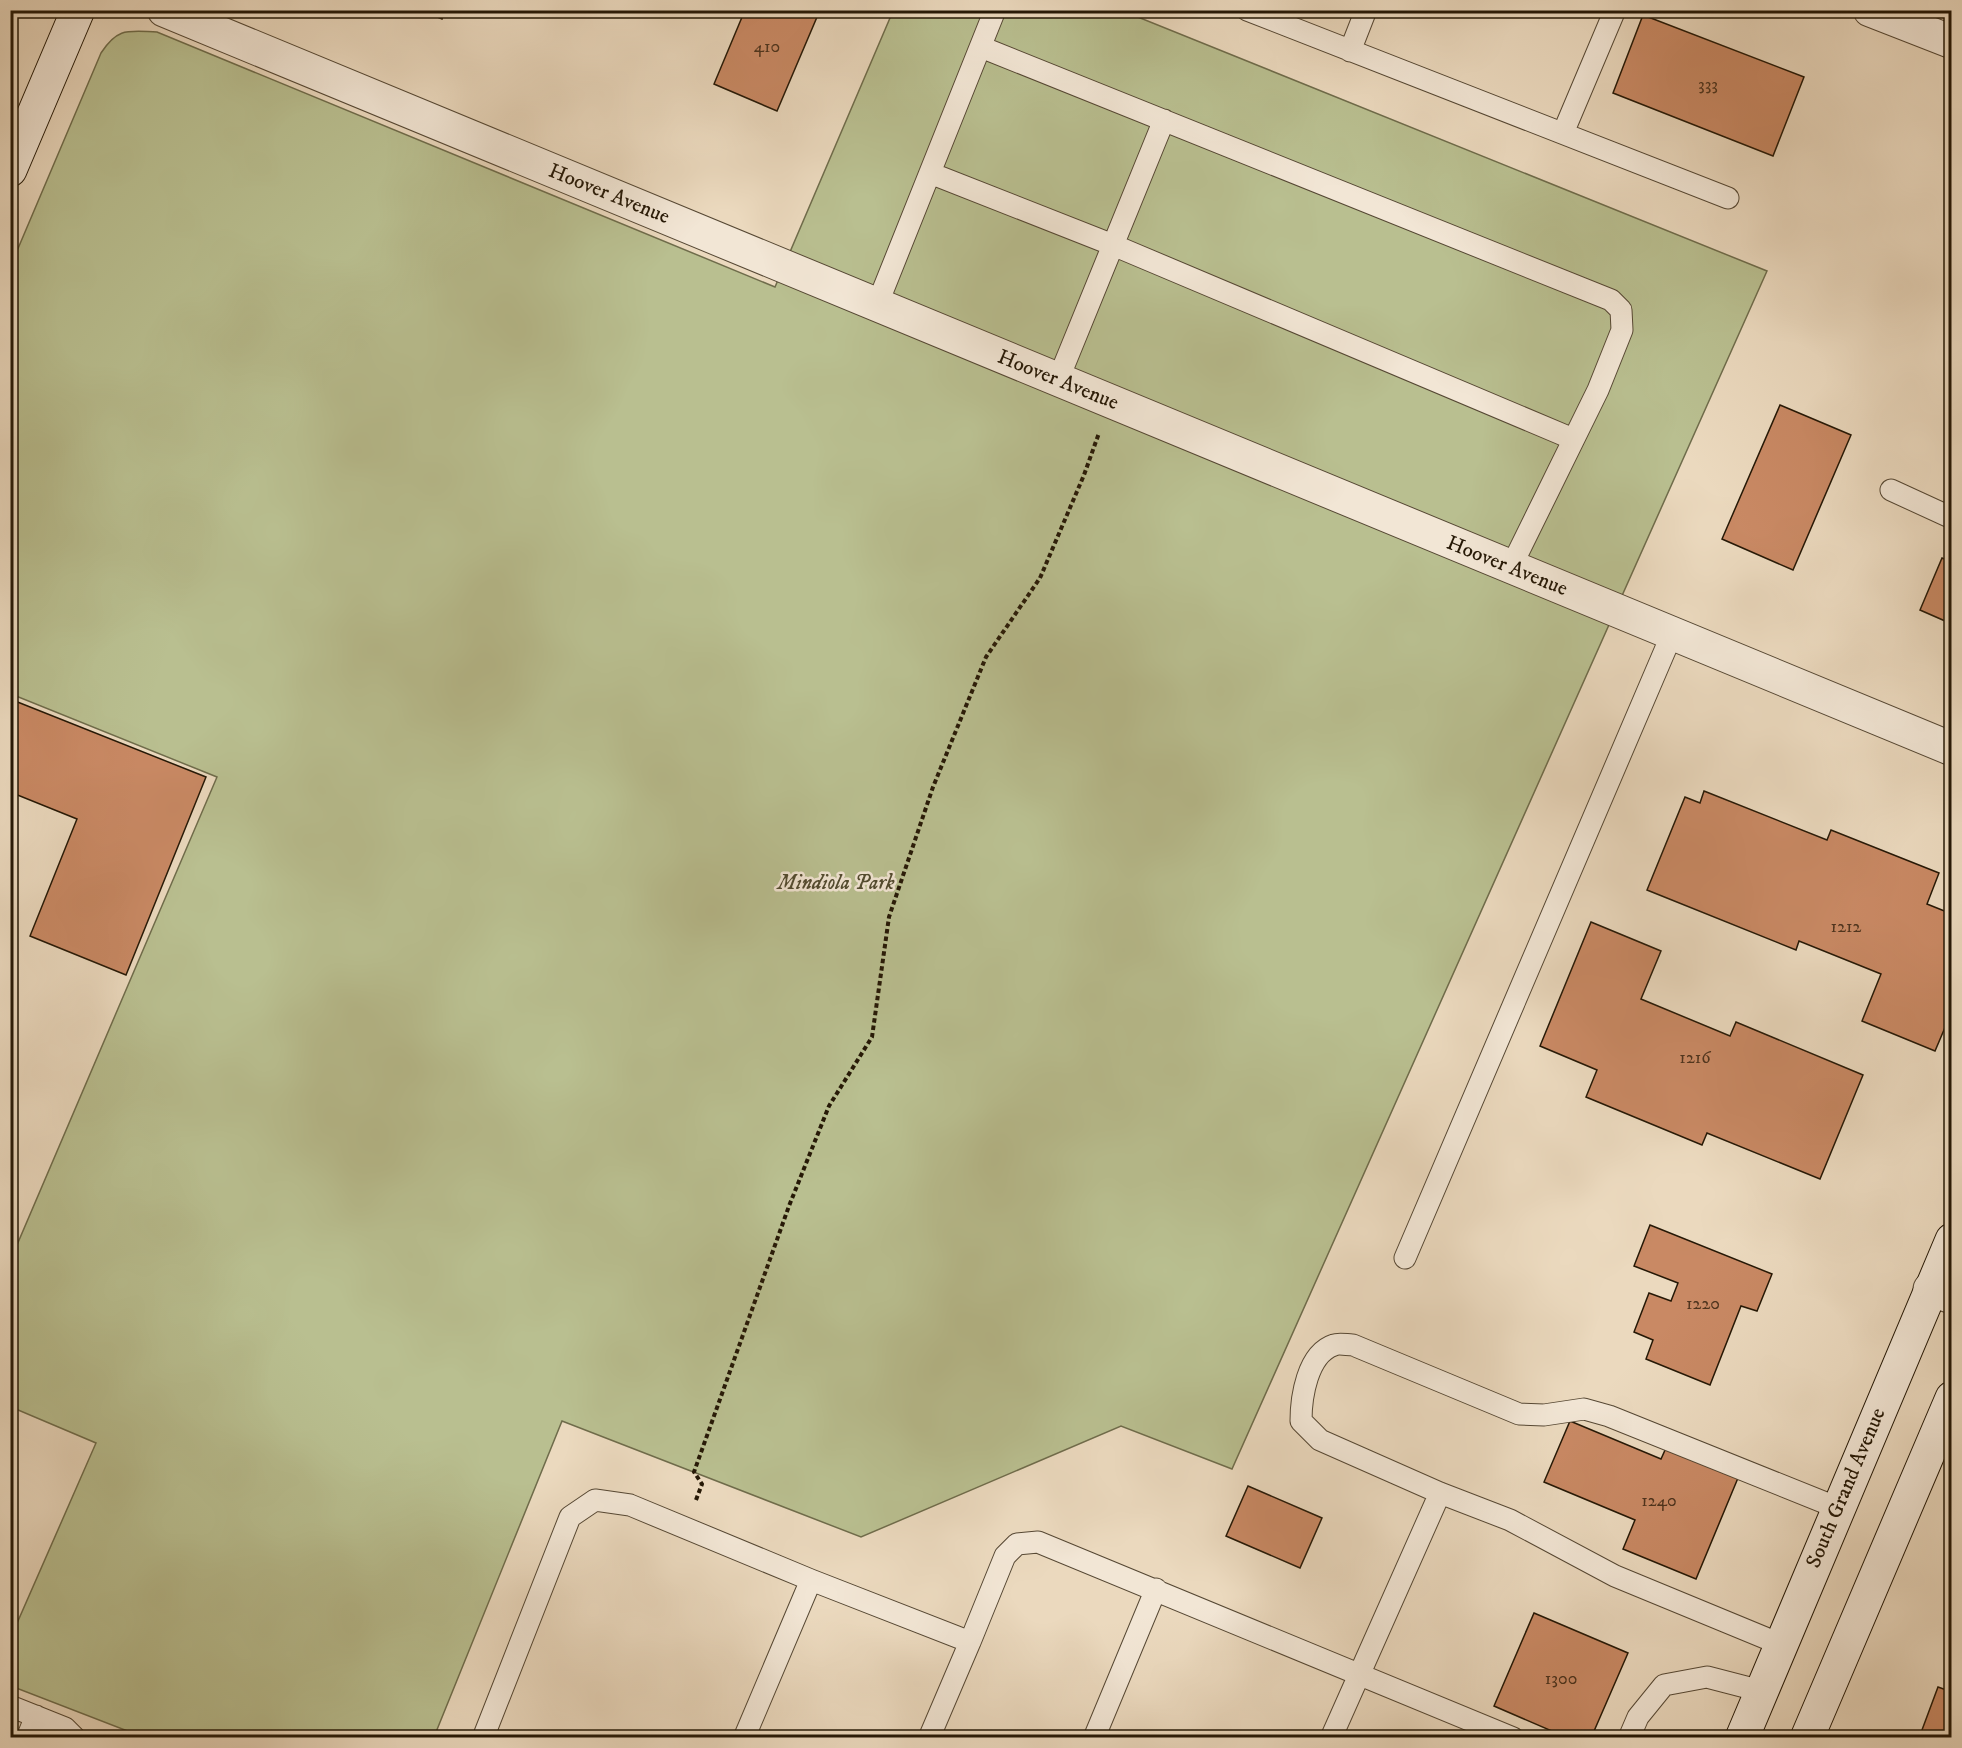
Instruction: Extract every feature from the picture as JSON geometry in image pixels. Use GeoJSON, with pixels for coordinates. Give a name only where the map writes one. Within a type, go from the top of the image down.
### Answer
{"type":"FeatureCollection","features":[{"type":"Feature","properties":{"kind":"street"},"geometry":{"type":"LineString","coordinates":[[10,170],[78,10]]}},
{"type":"Feature","properties":{"kind":"street","name":"Hoover Avenue"},"geometry":{"type":"LineString","coordinates":[[164,10],[1952,749]]}},
{"type":"Feature","properties":{"kind":"street"},"geometry":{"type":"LineString","coordinates":[[1870,10],[1952,42]]}},
{"type":"Feature","properties":{"kind":"street","name":"South Grand Avenue"},"geometry":{"type":"LineString","coordinates":[[1742,1737],[1838,1508],[1941,1293],[1952,1240]]}},
{"type":"Feature","properties":{"kind":"street"},"geometry":{"type":"LineString","coordinates":[[1808,1737],[1952,1398]]}},
{"type":"Feature","properties":{"kind":"lane"},"geometry":{"type":"LineString","coordinates":[[877,305],[995,10]]}},
{"type":"Feature","properties":{"kind":"lane"},"geometry":{"type":"LineString","coordinates":[[1247,10],[1728,198]]}},
{"type":"Feature","properties":{"kind":"lane"},"geometry":{"type":"LineString","coordinates":[[1350,51],[1366,10]]}},
{"type":"Feature","properties":{"kind":"lane"},"geometry":{"type":"LineString","coordinates":[[1563,133],[1615,10]]}},
{"type":"Feature","properties":{"kind":"lane"},"geometry":{"type":"LineString","coordinates":[[981,46],[1611,300],[1621,310],[1622,330],[1598,390],[1511,567]]}},
{"type":"Feature","properties":{"kind":"lane"},"geometry":{"type":"LineString","coordinates":[[1058,380],[1164,120]]}},
{"type":"Feature","properties":{"kind":"lane"},"geometry":{"type":"LineString","coordinates":[[930,173],[1113,245],[1573,439]]}},
{"type":"Feature","properties":{"kind":"lane"},"geometry":{"type":"LineString","coordinates":[[1891,490],[1952,518]]}},
{"type":"Feature","properties":{"kind":"lane"},"geometry":{"type":"LineString","coordinates":[[1405,1258],[1672,634]]}},
{"type":"Feature","properties":{"kind":"lane"},"geometry":{"type":"LineString","coordinates":[[1780,1644],[1615,1576],[1510,1520],[1440,1493],[1320,1440],[1301,1421],[1300,1398],[1317,1356],[1334,1344],[1353,1345],[1519,1414],[1544,1414],[1584,1409],[1609,1416],[1838,1508]]}},
{"type":"Feature","properties":{"kind":"lane"},"geometry":{"type":"LineString","coordinates":[[1331,1737],[1440,1493]]}},
{"type":"Feature","properties":{"kind":"lane"},"geometry":{"type":"LineString","coordinates":[[483,1737],[570,1517],[595,1500],[630,1505],[811,1580],[970,1642]]}},
{"type":"Feature","properties":{"kind":"lane"},"geometry":{"type":"LineString","coordinates":[[929,1737],[1005,1556],[1017,1544],[1038,1542],[1513,1737]]}},
{"type":"Feature","properties":{"kind":"lane"},"geometry":{"type":"LineString","coordinates":[[744,1737],[811,1580]]}},
{"type":"Feature","properties":{"kind":"lane"},"geometry":{"type":"LineString","coordinates":[[1094,1737],[1156,1589]]}},
{"type":"Feature","properties":{"kind":"lane"},"geometry":{"type":"LineString","coordinates":[[1629,1737],[1638,1718],[1664,1685],[1707,1677],[1761,1691]]}},
{"type":"Feature","properties":{"kind":"lane"},"geometry":{"type":"LineString","coordinates":[[10,1706],[65,1728],[75,1737]]}},
{"type":"Feature","properties":{"kind":"lane"},"geometry":{"type":"LineString","coordinates":[[27,1737],[36,1716]]}},
{"type":"Feature","properties":{"kind":"path"},"geometry":{"type":"LineString","coordinates":[[685,1528],[702,1484],[694,1472],[789,1206],[830,1106],[872,1037],[889,917],[933,787],[986,657],[1040,578],[1084,475],[1110,401]]}},
{"type":"Feature","properties":{"kind":"green space","name":"Mindiola Park"},"geometry":{"type":"Polygon","coordinates":[[[893,11],[1123,11],[1767,271],[1232,1469],[1121,1426],[861,1537],[562,1421],[434,1737],[143,1737],[11,1686],[11,1637],[96,1443],[11,1407],[11,1259],[217,777],[11,694],[11,265],[101,53],[113,39],[124,32],[157,32],[775,287],[893,11]]]}},
{"type":"Feature","properties":{"kind":"building"},"geometry":{"type":"Polygon","coordinates":[[[421,10],[445,10],[442,19],[421,10]]]}},
{"type":"Feature","properties":{"kind":"building"},"geometry":{"type":"Polygon","coordinates":[[[745,10],[820,10],[777,111],[714,84],[745,10]]]}},
{"type":"Feature","properties":{"kind":"building"},"geometry":{"type":"Polygon","coordinates":[[[1643,15],[1804,77],[1773,156],[1613,93],[1643,15]]]}},
{"type":"Feature","properties":{"kind":"building"},"geometry":{"type":"Polygon","coordinates":[[[1780,405],[1851,435],[1793,570],[1722,539],[1780,405]]]}},
{"type":"Feature","properties":{"kind":"building"},"geometry":{"type":"Polygon","coordinates":[[[1942,558],[1952,562],[1952,624],[1920,610],[1942,558]]]}},
{"type":"Feature","properties":{"kind":"building"},"geometry":{"type":"Polygon","coordinates":[[[10,699],[206,777],[126,975],[30,936],[77,819],[10,792],[10,699]]]}},
{"type":"Feature","properties":{"kind":"building"},"geometry":{"type":"Polygon","coordinates":[[[1704,791],[1827,840],[1831,830],[1939,873],[1927,904],[1952,914],[1952,1011],[1935,1051],[1862,1021],[1881,974],[1799,941],[1796,950],[1647,890],[1685,797],[1700,803],[1704,791]]]}},
{"type":"Feature","properties":{"kind":"building"},"geometry":{"type":"Polygon","coordinates":[[[1591,922],[1661,951],[1641,999],[1730,1036],[1736,1022],[1863,1075],[1820,1179],[1707,1133],[1702,1145],[1586,1097],[1597,1070],[1540,1046],[1591,922]]]}},
{"type":"Feature","properties":{"kind":"building"},"geometry":{"type":"Polygon","coordinates":[[[1650,1225],[1772,1274],[1757,1311],[1741,1306],[1710,1385],[1646,1359],[1653,1340],[1634,1332],[1649,1293],[1671,1301],[1678,1283],[1634,1266],[1650,1225]]]}},
{"type":"Feature","properties":{"kind":"building"},"geometry":{"type":"Polygon","coordinates":[[[1570,1421],[1661,1459],[1666,1448],[1738,1478],[1696,1579],[1623,1549],[1635,1520],[1544,1482],[1570,1421]]]}},
{"type":"Feature","properties":{"kind":"building"},"geometry":{"type":"Polygon","coordinates":[[[1248,1486],[1322,1518],[1300,1568],[1226,1536],[1248,1486]]]}},
{"type":"Feature","properties":{"kind":"building"},"geometry":{"type":"Polygon","coordinates":[[[1534,1613],[1628,1653],[1591,1738],[1568,1738],[1494,1706],[1534,1613]]]}},
{"type":"Feature","properties":{"kind":"building"},"geometry":{"type":"Polygon","coordinates":[[[1938,1687],[1952,1692],[1952,1738],[1919,1738],[1938,1687]]]}}]}
